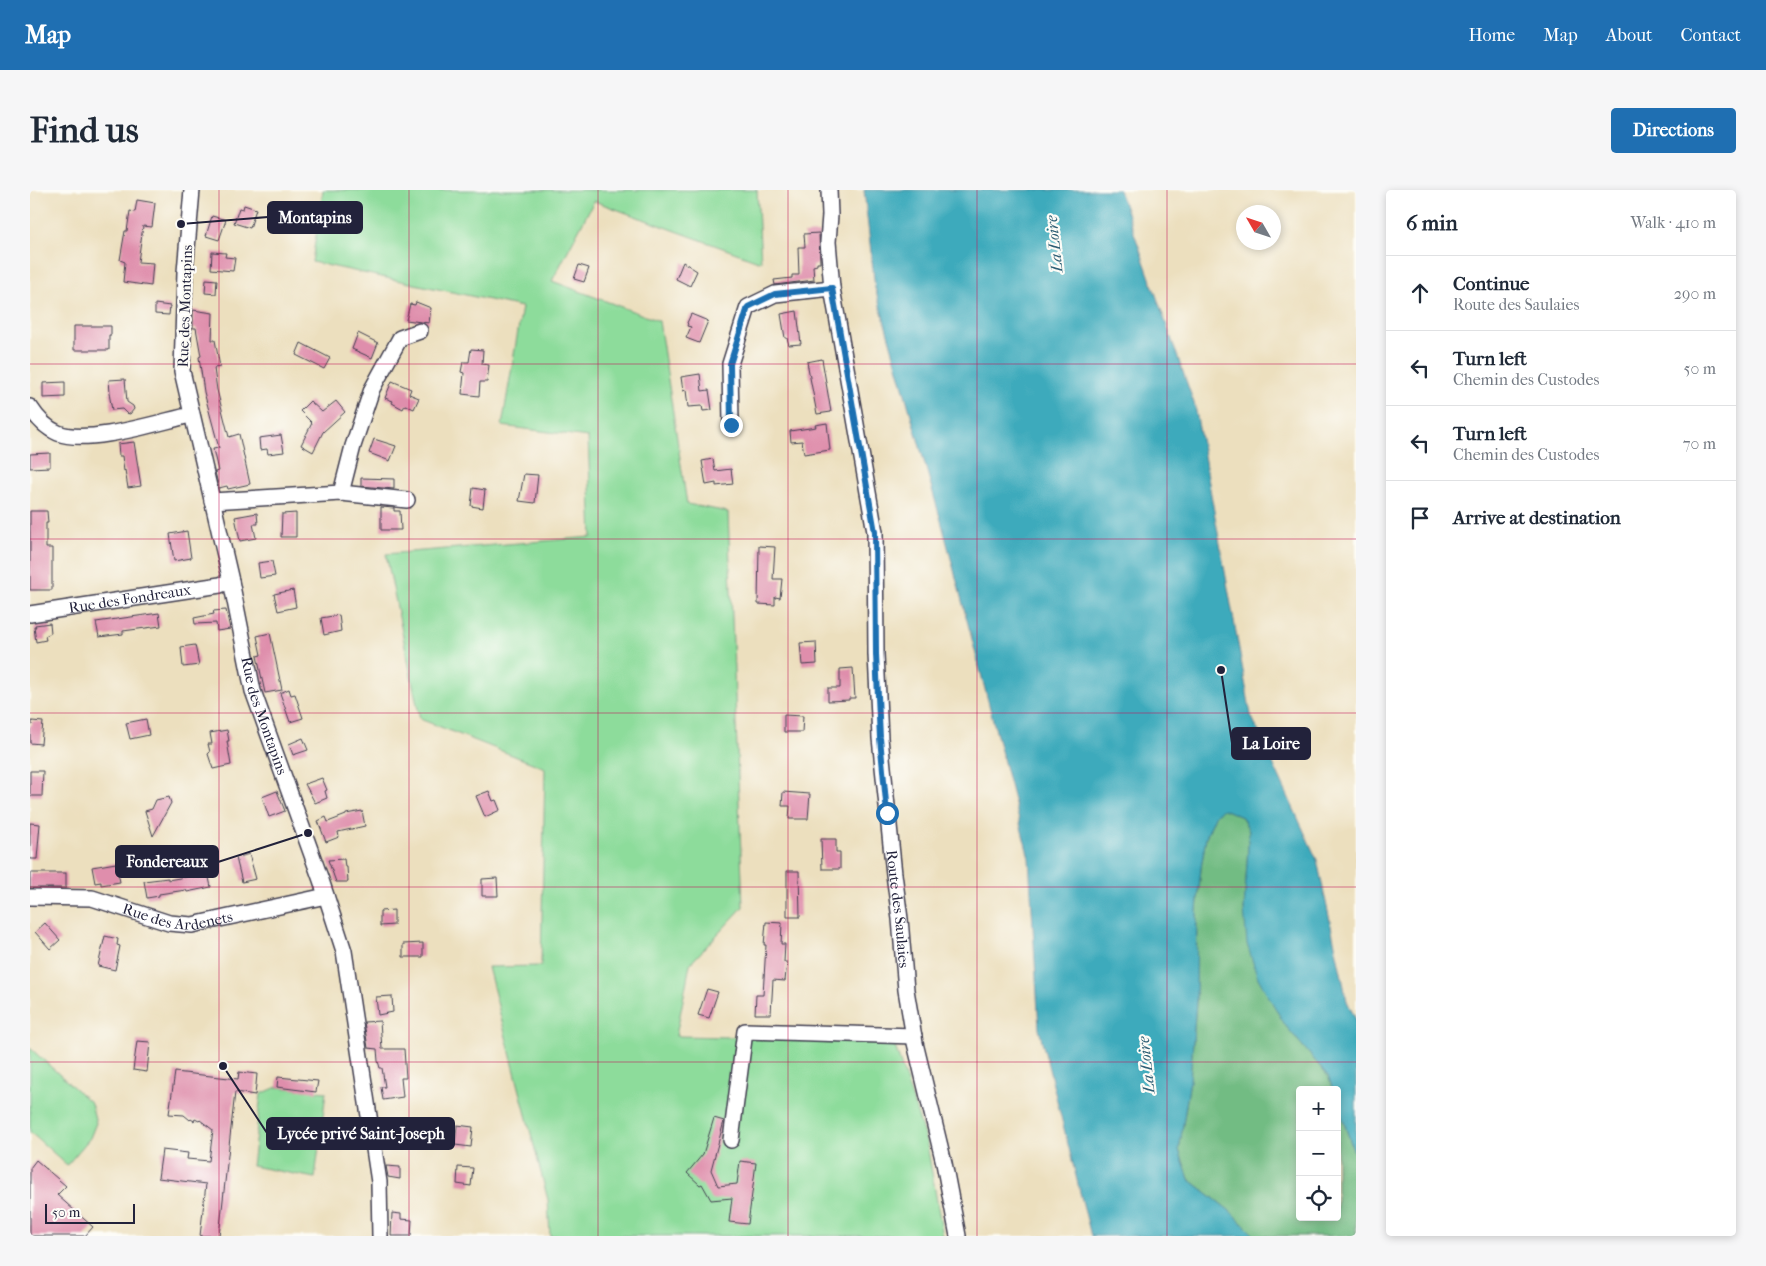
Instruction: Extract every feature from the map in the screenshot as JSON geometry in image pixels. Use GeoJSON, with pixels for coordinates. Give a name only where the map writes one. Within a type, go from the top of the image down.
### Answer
{"type":"FeatureCollection","features":[{"type":"Feature","properties":{"kind":"street","name":"Rue des Montapins"},"geometry":{"type":"LineString","coordinates":[[192,190],[185,272],[182,371],[231,581],[253,691],[344,951],[379,1182],[380,1236]]}},
{"type":"Feature","properties":{"kind":"street","name":"Route des Saulaies"},"geometry":{"type":"LineString","coordinates":[[829,190],[828,242],[832,288],[875,532],[876,654],[880,738],[906,990],[914,1036],[944,1163],[958,1236]]}},
{"type":"Feature","properties":{"kind":"street"},"geometry":{"type":"LineString","coordinates":[[731,425],[730,364],[748,307],[775,294],[832,288]]}},
{"type":"Feature","properties":{"kind":"street"},"geometry":{"type":"LineString","coordinates":[[341,492],[353,446],[372,389],[400,338],[420,331]]}},
{"type":"Feature","properties":{"kind":"street"},"geometry":{"type":"LineString","coordinates":[[30,407],[36,417],[46,426],[58,433],[77,437],[110,433],[191,414]]}},
{"type":"Feature","properties":{"kind":"street"},"geometry":{"type":"LineString","coordinates":[[212,501],[341,492],[406,500]]}},
{"type":"Feature","properties":{"kind":"street","name":"Rue des Fondreaux"},"geometry":{"type":"LineString","coordinates":[[30,614],[220,585],[231,581]]}},
{"type":"Feature","properties":{"kind":"street","name":"Rue des Ardenets"},"geometry":{"type":"LineString","coordinates":[[30,897],[92,898],[169,923],[192,925],[326,896]]}},
{"type":"Feature","properties":{"kind":"street"},"geometry":{"type":"LineString","coordinates":[[731,1140],[746,1031],[914,1036]]}},
{"type":"Feature","properties":{"kind":"green space"},"geometry":{"type":"Polygon","coordinates":[[[323,190],[757,190],[761,262],[594,201],[552,281],[659,321],[687,504],[728,512],[743,907],[690,964],[676,1036],[893,1040],[927,1144],[943,1236],[550,1236],[548,1200],[488,967],[541,966],[545,768],[420,719],[386,554],[592,537],[588,437],[502,426],[522,307],[312,262],[323,190]]]}},
{"type":"Feature","properties":{"kind":"green space"},"geometry":{"type":"Polygon","coordinates":[[[1223,809],[1242,817],[1249,831],[1244,910],[1285,1025],[1328,1076],[1332,1086],[1296,1086],[1296,1221],[1341,1221],[1341,1114],[1356,1158],[1356,1236],[1255,1236],[1230,1211],[1189,1179],[1179,1150],[1190,1080],[1196,1002],[1197,911],[1201,868],[1206,837],[1216,814],[1223,809]]]}},
{"type":"Feature","properties":{"kind":"green space"},"geometry":{"type":"Polygon","coordinates":[[[30,1048],[91,1103],[96,1123],[90,1138],[67,1165],[30,1132],[30,1048]]]}},
{"type":"Feature","properties":{"kind":"green space"},"geometry":{"type":"Polygon","coordinates":[[[277,1087],[326,1092],[315,1178],[252,1166],[261,1094],[277,1087]]]}},
{"type":"Feature","properties":{"kind":"water"},"geometry":{"type":"Polygon","coordinates":[[[864,190],[1119,190],[1195,406],[1251,715],[1317,860],[1347,1001],[1356,1020],[1356,1158],[1341,1114],[1341,1086],[1332,1086],[1328,1076],[1285,1025],[1258,978],[1247,944],[1244,910],[1249,831],[1242,817],[1223,809],[1216,814],[1206,837],[1201,868],[1197,911],[1196,1002],[1190,1080],[1179,1150],[1189,1179],[1230,1211],[1255,1236],[1091,1236],[1039,1029],[1029,858],[943,528],[875,288],[864,190]]]}},
{"type":"Feature","properties":{"kind":"building"},"geometry":{"type":"Polygon","coordinates":[[[137,200],[155,203],[152,227],[143,226],[138,262],[153,263],[151,286],[123,282],[125,262],[120,260],[130,211],[135,212],[137,200]]]}},
{"type":"Feature","properties":{"kind":"building"},"geometry":{"type":"Polygon","coordinates":[[[244,205],[256,209],[250,228],[234,223],[239,208],[243,209],[244,205]]]}},
{"type":"Feature","properties":{"kind":"building"},"geometry":{"type":"Polygon","coordinates":[[[212,216],[226,220],[219,240],[206,236],[212,216]]]}},
{"type":"Feature","properties":{"kind":"building"},"geometry":{"type":"Polygon","coordinates":[[[819,233],[820,263],[813,266],[814,280],[775,285],[774,280],[792,278],[792,275],[799,275],[798,247],[805,247],[804,234],[819,233]]]}},
{"type":"Feature","properties":{"kind":"building"},"geometry":{"type":"Polygon","coordinates":[[[212,252],[226,253],[225,257],[235,258],[233,271],[211,269],[212,252]]]}},
{"type":"Feature","properties":{"kind":"building"},"geometry":{"type":"Polygon","coordinates":[[[683,262],[697,271],[690,286],[676,279],[683,262]]]}},
{"type":"Feature","properties":{"kind":"building"},"geometry":{"type":"Polygon","coordinates":[[[579,265],[589,268],[584,282],[574,279],[579,265]]]}},
{"type":"Feature","properties":{"kind":"building"},"geometry":{"type":"Polygon","coordinates":[[[206,279],[217,280],[216,294],[205,293],[206,279]]]}},
{"type":"Feature","properties":{"kind":"building"},"geometry":{"type":"Polygon","coordinates":[[[416,302],[431,308],[429,323],[406,320],[410,304],[415,305],[416,302]]]}},
{"type":"Feature","properties":{"kind":"building"},"geometry":{"type":"Polygon","coordinates":[[[155,304],[170,306],[169,315],[155,314],[155,304]]]}},
{"type":"Feature","properties":{"kind":"building"},"geometry":{"type":"Polygon","coordinates":[[[193,310],[213,313],[212,340],[215,340],[220,367],[214,368],[217,390],[229,437],[239,434],[250,484],[228,489],[227,486],[219,488],[215,472],[218,471],[213,449],[219,448],[204,392],[199,357],[201,356],[196,328],[193,328],[193,310]]]}},
{"type":"Feature","properties":{"kind":"building"},"geometry":{"type":"Polygon","coordinates":[[[797,311],[801,344],[789,345],[787,338],[785,338],[781,314],[797,311]]]}},
{"type":"Feature","properties":{"kind":"building"},"geometry":{"type":"Polygon","coordinates":[[[691,314],[708,321],[699,343],[686,338],[691,327],[687,326],[687,323],[691,314]]]}},
{"type":"Feature","properties":{"kind":"building"},"geometry":{"type":"Polygon","coordinates":[[[74,326],[111,326],[109,350],[74,350],[74,326]]]}},
{"type":"Feature","properties":{"kind":"building"},"geometry":{"type":"Polygon","coordinates":[[[358,333],[378,343],[372,358],[352,349],[358,333]]]}},
{"type":"Feature","properties":{"kind":"building"},"geometry":{"type":"Polygon","coordinates":[[[301,343],[330,358],[324,369],[296,355],[301,343]]]}},
{"type":"Feature","properties":{"kind":"building"},"geometry":{"type":"Polygon","coordinates":[[[471,349],[483,350],[482,364],[489,365],[487,382],[480,382],[479,396],[462,394],[464,373],[461,372],[463,362],[469,362],[471,349]]]}},
{"type":"Feature","properties":{"kind":"building"},"geometry":{"type":"Polygon","coordinates":[[[822,359],[831,412],[817,414],[807,362],[822,359]]]}},
{"type":"Feature","properties":{"kind":"building"},"geometry":{"type":"Polygon","coordinates":[[[700,374],[702,391],[709,390],[712,410],[703,411],[702,406],[688,407],[686,390],[683,391],[681,377],[700,374]]]}},
{"type":"Feature","properties":{"kind":"building"},"geometry":{"type":"Polygon","coordinates":[[[125,379],[127,402],[134,409],[130,414],[122,409],[112,410],[109,393],[109,380],[125,379]]]}},
{"type":"Feature","properties":{"kind":"building"},"geometry":{"type":"Polygon","coordinates":[[[392,381],[411,389],[409,394],[419,398],[414,409],[405,405],[403,409],[392,403],[393,401],[385,398],[392,381]]]}},
{"type":"Feature","properties":{"kind":"building"},"geometry":{"type":"Polygon","coordinates":[[[65,382],[65,397],[43,398],[43,383],[65,382]]]}},
{"type":"Feature","properties":{"kind":"building"},"geometry":{"type":"Polygon","coordinates":[[[310,401],[322,412],[336,401],[345,412],[323,432],[313,452],[301,445],[312,423],[300,411],[310,401]]]}},
{"type":"Feature","properties":{"kind":"building"},"geometry":{"type":"Polygon","coordinates":[[[827,423],[830,450],[804,454],[802,441],[791,442],[790,431],[816,427],[815,425],[827,423]]]}},
{"type":"Feature","properties":{"kind":"building"},"geometry":{"type":"Polygon","coordinates":[[[281,435],[284,452],[268,454],[267,449],[260,450],[259,438],[281,435]]]}},
{"type":"Feature","properties":{"kind":"building"},"geometry":{"type":"Polygon","coordinates":[[[374,439],[396,446],[390,461],[369,453],[374,439]]]}},
{"type":"Feature","properties":{"kind":"building"},"geometry":{"type":"Polygon","coordinates":[[[134,442],[141,486],[128,488],[122,456],[119,456],[118,444],[134,442]]]}},
{"type":"Feature","properties":{"kind":"building"},"geometry":{"type":"Polygon","coordinates":[[[50,453],[50,467],[30,468],[30,454],[50,453]]]}},
{"type":"Feature","properties":{"kind":"building"},"geometry":{"type":"Polygon","coordinates":[[[713,459],[715,471],[731,469],[733,484],[716,486],[716,483],[706,485],[702,461],[713,459]]]}},
{"type":"Feature","properties":{"kind":"building"},"geometry":{"type":"Polygon","coordinates":[[[524,474],[538,475],[535,503],[519,501],[524,474]]]}},
{"type":"Feature","properties":{"kind":"building"},"geometry":{"type":"Polygon","coordinates":[[[361,478],[394,479],[394,489],[361,486],[361,478]]]}},
{"type":"Feature","properties":{"kind":"building"},"geometry":{"type":"Polygon","coordinates":[[[473,488],[485,490],[483,508],[471,506],[473,488]]]}},
{"type":"Feature","properties":{"kind":"building"},"geometry":{"type":"Polygon","coordinates":[[[381,507],[394,508],[394,511],[400,511],[401,530],[381,530],[381,507]]]}},
{"type":"Feature","properties":{"kind":"building"},"geometry":{"type":"Polygon","coordinates":[[[30,511],[47,511],[46,548],[52,548],[52,590],[30,590],[30,511]]]}},
{"type":"Feature","properties":{"kind":"building"},"geometry":{"type":"Polygon","coordinates":[[[257,513],[258,524],[253,524],[256,538],[240,541],[235,517],[257,513]]]}},
{"type":"Feature","properties":{"kind":"building"},"geometry":{"type":"Polygon","coordinates":[[[296,513],[296,537],[281,537],[282,514],[296,513]]]}},
{"type":"Feature","properties":{"kind":"building"},"geometry":{"type":"Polygon","coordinates":[[[187,531],[191,558],[174,561],[170,534],[187,531]]]}},
{"type":"Feature","properties":{"kind":"building"},"geometry":{"type":"Polygon","coordinates":[[[759,546],[775,547],[773,579],[782,579],[780,598],[775,597],[775,605],[758,604],[759,546]]]}},
{"type":"Feature","properties":{"kind":"building"},"geometry":{"type":"Polygon","coordinates":[[[272,561],[275,576],[260,578],[258,563],[272,561]]]}},
{"type":"Feature","properties":{"kind":"building"},"geometry":{"type":"Polygon","coordinates":[[[293,590],[296,607],[278,611],[274,594],[293,590]]]}},
{"type":"Feature","properties":{"kind":"building"},"geometry":{"type":"Polygon","coordinates":[[[226,610],[230,629],[217,631],[216,623],[195,624],[194,618],[214,614],[213,611],[226,610]]]}},
{"type":"Feature","properties":{"kind":"building"},"geometry":{"type":"Polygon","coordinates":[[[159,613],[161,626],[123,631],[123,634],[99,637],[96,622],[159,613]]]}},
{"type":"Feature","properties":{"kind":"building"},"geometry":{"type":"Polygon","coordinates":[[[339,615],[341,631],[324,635],[321,618],[339,615]]]}},
{"type":"Feature","properties":{"kind":"building"},"geometry":{"type":"Polygon","coordinates":[[[50,623],[51,633],[45,636],[46,640],[36,642],[35,625],[50,623]]]}},
{"type":"Feature","properties":{"kind":"building"},"geometry":{"type":"Polygon","coordinates":[[[270,633],[282,690],[265,693],[257,656],[261,655],[257,636],[270,633]]]}},
{"type":"Feature","properties":{"kind":"building"},"geometry":{"type":"Polygon","coordinates":[[[816,642],[817,664],[802,665],[800,643],[816,642]]]}},
{"type":"Feature","properties":{"kind":"building"},"geometry":{"type":"Polygon","coordinates":[[[195,645],[199,665],[183,667],[181,647],[195,645]]]}},
{"type":"Feature","properties":{"kind":"building"},"geometry":{"type":"Polygon","coordinates":[[[853,668],[855,698],[828,701],[828,688],[840,688],[840,669],[853,668]]]}},
{"type":"Feature","properties":{"kind":"building"},"geometry":{"type":"Polygon","coordinates":[[[289,689],[291,695],[295,694],[303,718],[290,722],[280,693],[289,689]]]}},
{"type":"Feature","properties":{"kind":"building"},"geometry":{"type":"Polygon","coordinates":[[[784,715],[803,716],[802,732],[784,732],[784,715]]]}},
{"type":"Feature","properties":{"kind":"building"},"geometry":{"type":"Polygon","coordinates":[[[146,719],[149,735],[130,739],[126,723],[146,719]]]}},
{"type":"Feature","properties":{"kind":"building"},"geometry":{"type":"Polygon","coordinates":[[[32,721],[43,722],[41,744],[30,743],[30,725],[32,725],[32,721]]]}},
{"type":"Feature","properties":{"kind":"building"},"geometry":{"type":"Polygon","coordinates":[[[227,730],[231,765],[213,769],[208,754],[210,752],[208,744],[212,744],[210,733],[227,730]]]}},
{"type":"Feature","properties":{"kind":"building"},"geometry":{"type":"Polygon","coordinates":[[[303,738],[308,750],[293,755],[289,744],[303,738]]]}},
{"type":"Feature","properties":{"kind":"building"},"geometry":{"type":"Polygon","coordinates":[[[30,771],[43,771],[42,796],[30,796],[30,771]]]}},
{"type":"Feature","properties":{"kind":"building"},"geometry":{"type":"Polygon","coordinates":[[[322,778],[327,790],[325,791],[327,798],[315,803],[305,784],[322,778]]]}},
{"type":"Feature","properties":{"kind":"building"},"geometry":{"type":"Polygon","coordinates":[[[277,791],[285,811],[269,817],[262,797],[277,791]]]}},
{"type":"Feature","properties":{"kind":"building"},"geometry":{"type":"Polygon","coordinates":[[[489,791],[493,801],[496,800],[500,810],[485,817],[476,796],[489,791]]]}},
{"type":"Feature","properties":{"kind":"building"},"geometry":{"type":"Polygon","coordinates":[[[783,792],[810,794],[808,819],[789,819],[790,806],[782,806],[783,792]]]}},
{"type":"Feature","properties":{"kind":"building"},"geometry":{"type":"Polygon","coordinates":[[[169,797],[171,803],[153,836],[145,811],[152,809],[156,800],[169,797]]]}},
{"type":"Feature","properties":{"kind":"building"},"geometry":{"type":"Polygon","coordinates":[[[362,811],[365,826],[338,832],[339,837],[326,842],[318,821],[326,817],[328,822],[346,814],[362,811]]]}},
{"type":"Feature","properties":{"kind":"building"},"geometry":{"type":"Polygon","coordinates":[[[30,823],[40,824],[37,859],[30,859],[30,823]]]}},
{"type":"Feature","properties":{"kind":"building"},"geometry":{"type":"Polygon","coordinates":[[[821,839],[836,839],[836,852],[840,852],[840,869],[822,869],[821,839]]]}},
{"type":"Feature","properties":{"kind":"building"},"geometry":{"type":"Polygon","coordinates":[[[249,854],[256,879],[242,882],[236,858],[249,854]]]}},
{"type":"Feature","properties":{"kind":"building"},"geometry":{"type":"Polygon","coordinates":[[[344,859],[345,867],[347,867],[348,882],[336,882],[328,860],[344,859]]]}},
{"type":"Feature","properties":{"kind":"building"},"geometry":{"type":"Polygon","coordinates":[[[116,863],[120,882],[101,885],[101,882],[95,883],[92,867],[116,863]]]}},
{"type":"Feature","properties":{"kind":"building"},"geometry":{"type":"Polygon","coordinates":[[[787,871],[799,871],[800,917],[787,917],[787,871]]]}},
{"type":"Feature","properties":{"kind":"building"},"geometry":{"type":"Polygon","coordinates":[[[30,873],[66,873],[66,888],[30,888],[30,873]]]}},
{"type":"Feature","properties":{"kind":"building"},"geometry":{"type":"Polygon","coordinates":[[[208,873],[211,887],[187,892],[186,890],[159,894],[159,896],[147,898],[144,881],[168,878],[168,880],[208,873]]]}},
{"type":"Feature","properties":{"kind":"building"},"geometry":{"type":"Polygon","coordinates":[[[497,878],[498,896],[482,896],[482,879],[497,878]]]}},
{"type":"Feature","properties":{"kind":"building"},"geometry":{"type":"Polygon","coordinates":[[[394,910],[394,925],[380,926],[380,911],[394,910]]]}},
{"type":"Feature","properties":{"kind":"building"},"geometry":{"type":"Polygon","coordinates":[[[766,922],[782,923],[781,944],[785,944],[784,962],[787,962],[785,981],[773,980],[771,1014],[755,1014],[756,995],[763,995],[766,922]]]}},
{"type":"Feature","properties":{"kind":"building"},"geometry":{"type":"Polygon","coordinates":[[[45,923],[60,940],[50,949],[35,932],[45,923]]]}},
{"type":"Feature","properties":{"kind":"building"},"geometry":{"type":"Polygon","coordinates":[[[105,936],[118,939],[117,945],[120,946],[115,970],[98,966],[105,936]]]}},
{"type":"Feature","properties":{"kind":"building"},"geometry":{"type":"Polygon","coordinates":[[[423,943],[423,957],[403,957],[403,944],[423,943]]]}},
{"type":"Feature","properties":{"kind":"building"},"geometry":{"type":"Polygon","coordinates":[[[707,989],[718,992],[709,1018],[698,1015],[707,989]]]}},
{"type":"Feature","properties":{"kind":"building"},"geometry":{"type":"Polygon","coordinates":[[[392,996],[393,1012],[378,1015],[376,997],[392,996]]]}},
{"type":"Feature","properties":{"kind":"building"},"geometry":{"type":"Polygon","coordinates":[[[380,1021],[382,1049],[404,1049],[406,1078],[401,1078],[403,1097],[383,1100],[381,1087],[385,1087],[382,1068],[380,1068],[378,1061],[377,1049],[368,1048],[364,1022],[380,1021]]]}},
{"type":"Feature","properties":{"kind":"building"},"geometry":{"type":"Polygon","coordinates":[[[137,1041],[150,1042],[147,1072],[133,1070],[137,1041]]]}},
{"type":"Feature","properties":{"kind":"building"},"geometry":{"type":"Polygon","coordinates":[[[175,1072],[238,1079],[239,1072],[257,1074],[255,1095],[235,1092],[219,1236],[200,1236],[206,1184],[158,1178],[162,1150],[188,1153],[187,1159],[209,1161],[213,1130],[200,1120],[195,1119],[194,1121],[184,1115],[169,1114],[175,1072]]]}},
{"type":"Feature","properties":{"kind":"building"},"geometry":{"type":"Polygon","coordinates":[[[278,1077],[318,1081],[316,1092],[277,1087],[278,1077]]]}},
{"type":"Feature","properties":{"kind":"building"},"geometry":{"type":"Polygon","coordinates":[[[714,1118],[724,1121],[711,1170],[718,1186],[737,1184],[740,1161],[756,1163],[748,1224],[729,1222],[732,1198],[711,1200],[702,1184],[700,1185],[687,1173],[703,1154],[714,1118]]]}},
{"type":"Feature","properties":{"kind":"building"},"geometry":{"type":"Polygon","coordinates":[[[457,1125],[473,1127],[471,1147],[455,1145],[457,1125]]]}},
{"type":"Feature","properties":{"kind":"building"},"geometry":{"type":"Polygon","coordinates":[[[36,1160],[66,1186],[57,1195],[93,1227],[85,1236],[30,1236],[30,1168],[36,1160]]]}},
{"type":"Feature","properties":{"kind":"building"},"geometry":{"type":"Polygon","coordinates":[[[386,1166],[400,1167],[400,1179],[388,1177],[386,1166]]]}},
{"type":"Feature","properties":{"kind":"building"},"geometry":{"type":"Polygon","coordinates":[[[458,1167],[473,1168],[471,1186],[457,1184],[458,1167]]]}},
{"type":"Feature","properties":{"kind":"building"},"geometry":{"type":"Polygon","coordinates":[[[392,1213],[401,1214],[401,1219],[412,1220],[411,1236],[391,1236],[392,1213]]]}},
{"type":"Feature","properties":{"kind":"place","name":"Montapins"},"geometry":{"type":"Point","coordinates":[181,224]}},
{"type":"Feature","properties":{"kind":"place","name":"La Loire"},"geometry":{"type":"Point","coordinates":[1221,670]}},
{"type":"Feature","properties":{"kind":"place","name":"Fondereaux"},"geometry":{"type":"Point","coordinates":[308,833]}},
{"type":"Feature","properties":{"kind":"place","name":"Lycée privé Saint-Joseph"},"geometry":{"type":"Point","coordinates":[223,1066]}},
{"type":"Feature","properties":{"kind":"route"},"geometry":{"type":"LineString","coordinates":[[731,425],[730,364],[748,307],[775,294],[832,288],[875,532],[876,654],[880,738],[887,813]]}}]}
